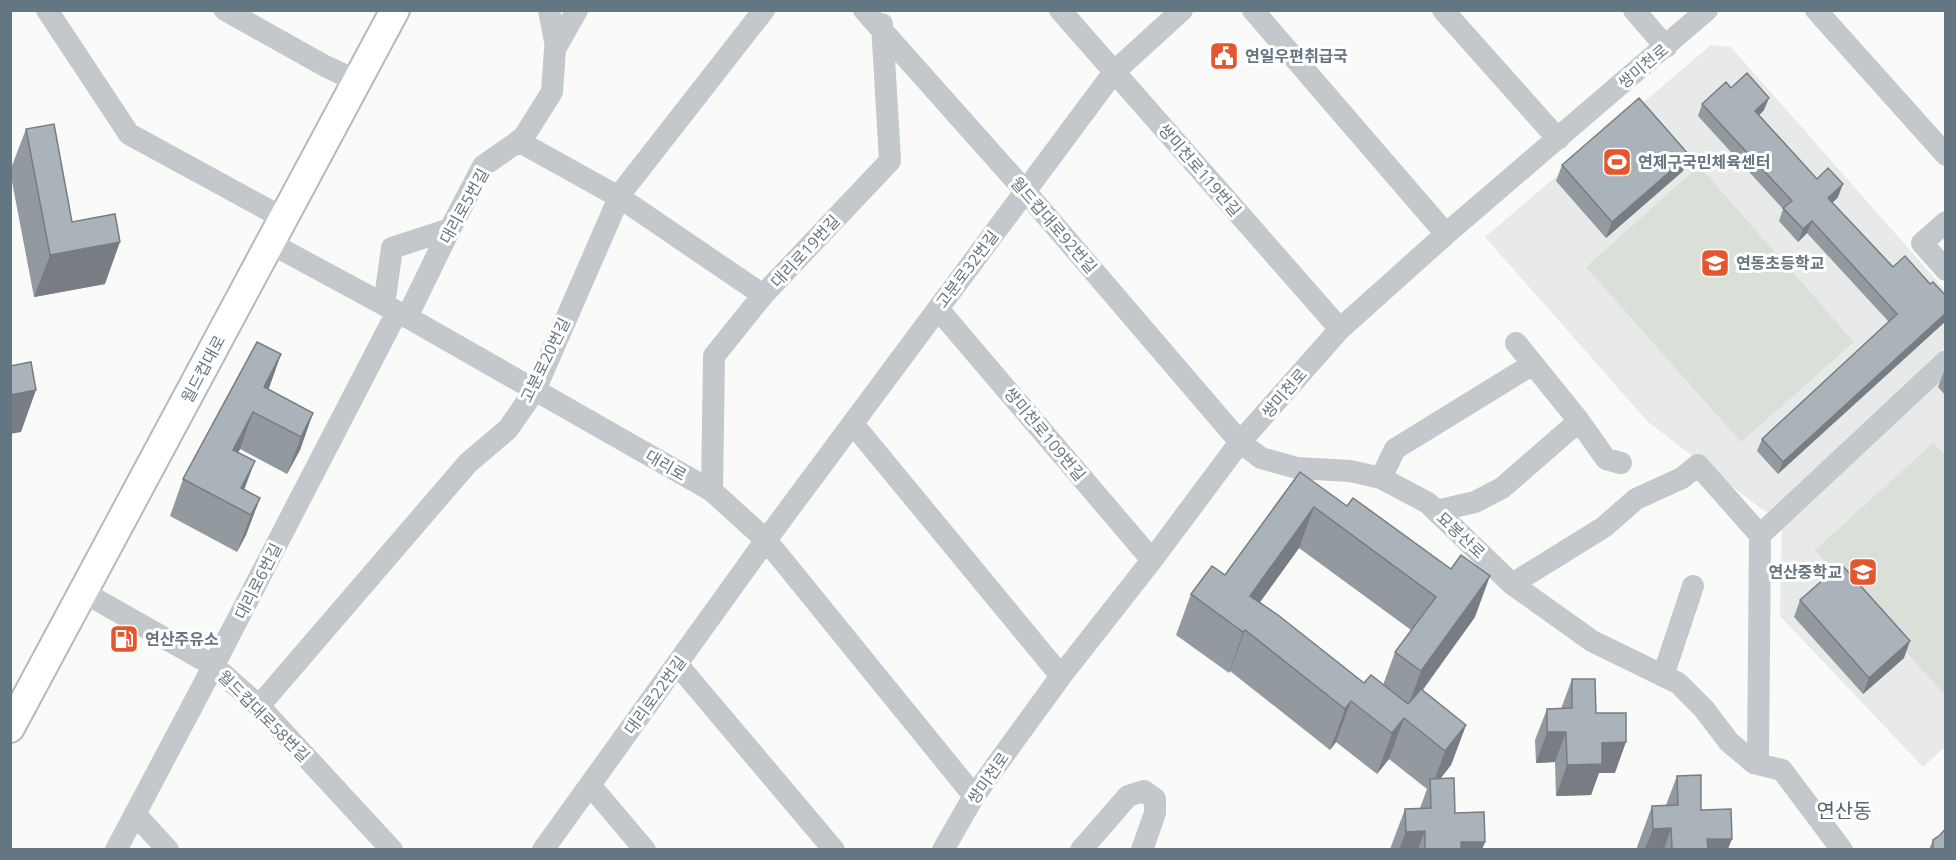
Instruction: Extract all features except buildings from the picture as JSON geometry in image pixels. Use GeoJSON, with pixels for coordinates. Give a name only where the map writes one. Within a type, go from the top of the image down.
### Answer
{"type":"FeatureCollection","features":[{"type":"Feature","properties":{"kind":"main road","name":"월드컵대로"},"geometry":{"type":"LineString","coordinates":[[10,728],[395,10]]}},
{"type":"Feature","properties":{"kind":"street","name":"대리로"},"geometry":{"type":"LineString","coordinates":[[47,10],[129,134],[396,311],[712,491],[766,540],[974,796]]}},
{"type":"Feature","properties":{"kind":"street"},"geometry":{"type":"LineString","coordinates":[[225,10],[325,66],[357,81]]}},
{"type":"Feature","properties":{"kind":"street"},"geometry":{"type":"LineString","coordinates":[[549,10],[556,47]]}},
{"type":"Feature","properties":{"kind":"street","name":"대리로5번길"},"geometry":{"type":"LineString","coordinates":[[396,311],[450,229],[483,166],[523,138],[552,92],[556,47],[577,10]]}},
{"type":"Feature","properties":{"kind":"street","name":"고분로20번길"},"geometry":{"type":"LineString","coordinates":[[259,706],[468,463],[508,429],[535,390],[620,197],[764,10]]}},
{"type":"Feature","properties":{"kind":"street","name":"월드컵대로92번길"},"geometry":{"type":"LineString","coordinates":[[864,10],[881,20],[1240,442]]}},
{"type":"Feature","properties":{"kind":"street","name":"쌍미천로119번길"},"geometry":{"type":"LineString","coordinates":[[1060,10],[1340,329]]}},
{"type":"Feature","properties":{"kind":"street","name":"고분로32번길"},"geometry":{"type":"LineString","coordinates":[[766,540],[1114,72],[1182,10]]}},
{"type":"Feature","properties":{"kind":"street"},"geometry":{"type":"LineString","coordinates":[[1253,10],[1446,234]]}},
{"type":"Feature","properties":{"kind":"street"},"geometry":{"type":"LineString","coordinates":[[1443,10],[1558,139]]}},
{"type":"Feature","properties":{"kind":"street"},"geometry":{"type":"LineString","coordinates":[[1634,10],[1666,47]]}},
{"type":"Feature","properties":{"kind":"street","name":"쌍미천로"},"geometry":{"type":"LineString","coordinates":[[943,849],[974,796],[1061,676],[1240,442],[1340,329],[1446,234],[1707,10]]}},
{"type":"Feature","properties":{"kind":"street"},"geometry":{"type":"LineString","coordinates":[[1816,10],[1946,155]]}},
{"type":"Feature","properties":{"kind":"street","name":"대리로19번길"},"geometry":{"type":"LineString","coordinates":[[712,491],[714,356],[763,295],[890,161],[881,20]]}},
{"type":"Feature","properties":{"kind":"street"},"geometry":{"type":"LineString","coordinates":[[518,141],[620,197],[763,295]]}},
{"type":"Feature","properties":{"kind":"street"},"geometry":{"type":"LineString","coordinates":[[1946,222],[1922,243],[1946,270]]}},
{"type":"Feature","properties":{"kind":"street"},"geometry":{"type":"LineString","coordinates":[[396,311],[392,248],[450,229]]}},
{"type":"Feature","properties":{"kind":"street","name":"쌍미천로109번길"},"geometry":{"type":"LineString","coordinates":[[938,309],[1152,560]]}},
{"type":"Feature","properties":{"kind":"street","name":"대리로6번길"},"geometry":{"type":"LineString","coordinates":[[116,849],[214,666],[396,311]]}},
{"type":"Feature","properties":{"kind":"street"},"geometry":{"type":"LineString","coordinates":[[1516,343],[1579,421],[1606,459],[1621,463]]}},
{"type":"Feature","properties":{"kind":"street"},"geometry":{"type":"LineString","coordinates":[[1760,535],[1946,361]]}},
{"type":"Feature","properties":{"kind":"street"},"geometry":{"type":"LineString","coordinates":[[1381,478],[1395,449],[1533,364]]}},
{"type":"Feature","properties":{"kind":"street"},"geometry":{"type":"LineString","coordinates":[[1436,511],[1476,502],[1502,488],[1579,421]]}},
{"type":"Feature","properties":{"kind":"street"},"geometry":{"type":"LineString","coordinates":[[853,424],[1061,676]]}},
{"type":"Feature","properties":{"kind":"street","name":"묘봉산로"},"geometry":{"type":"LineString","coordinates":[[1240,442],[1261,458],[1297,468],[1350,471],[1381,478],[1428,503],[1512,584],[1592,641],[1678,683],[1704,709],[1729,742],[1754,763],[1782,770],[1842,849]]}},
{"type":"Feature","properties":{"kind":"street"},"geometry":{"type":"LineString","coordinates":[[1512,584],[1604,527],[1636,499],[1682,478],[1698,465],[1760,535],[1758,765]]}},
{"type":"Feature","properties":{"kind":"street","name":"대리로22번길"},"geometry":{"type":"LineString","coordinates":[[543,849],[766,540]]}},
{"type":"Feature","properties":{"kind":"street"},"geometry":{"type":"LineString","coordinates":[[1663,676],[1693,586]]}},
{"type":"Feature","properties":{"kind":"street","name":"월드컵대로58번길"},"geometry":{"type":"LineString","coordinates":[[83,592],[214,666],[259,706],[392,849]]}},
{"type":"Feature","properties":{"kind":"street"},"geometry":{"type":"LineString","coordinates":[[677,664],[834,849]]}},
{"type":"Feature","properties":{"kind":"street"},"geometry":{"type":"LineString","coordinates":[[590,785],[645,849]]}},
{"type":"Feature","properties":{"kind":"street"},"geometry":{"type":"LineString","coordinates":[[1081,849],[1128,796],[1144,791],[1155,799],[1155,813],[1142,849]]}},
{"type":"Feature","properties":{"kind":"street"},"geometry":{"type":"LineString","coordinates":[[135,814],[168,849]]}},
{"type":"Feature","properties":{"kind":"shaded area","name":"연동초등학교"},"geometry":{"type":"Polygon","coordinates":[[[1711,45],[1731,47],[1945,290],[1945,347],[1767,513],[1648,422],[1485,237],[1711,45]]]}},
{"type":"Feature","properties":{"kind":"shaded area"},"geometry":{"type":"Polygon","coordinates":[[[1699,166],[1854,342],[1741,442],[1586,267],[1699,166]]]}},
{"type":"Feature","properties":{"kind":"shaded area","name":"연산중학교"},"geometry":{"type":"Polygon","coordinates":[[[1945,374],[1945,747],[1923,767],[1780,616],[1782,527],[1945,374]]]}},
{"type":"Feature","properties":{"kind":"shaded area"},"geometry":{"type":"Polygon","coordinates":[[[1933,443],[1946,456],[1945,695],[1815,550],[1933,443]]]}},
{"type":"Feature","properties":{"kind":"place","name":"연일우편취급국"},"geometry":{"type":"Point","coordinates":[1224,56]}},
{"type":"Feature","properties":{"kind":"place","name":"연제구국민체육센터"},"geometry":{"type":"Point","coordinates":[1617,162]}},
{"type":"Feature","properties":{"kind":"place","name":"연동초등학교"},"geometry":{"type":"Point","coordinates":[1715,263]}},
{"type":"Feature","properties":{"kind":"place","name":"연산중학교"},"geometry":{"type":"Point","coordinates":[1863,572]}},
{"type":"Feature","properties":{"kind":"place","name":"연산주유소"},"geometry":{"type":"Point","coordinates":[124,639]}},
{"type":"Feature","properties":{"kind":"district","name":"연산동"},"geometry":{"type":"Point","coordinates":[1844,811]}}]}
